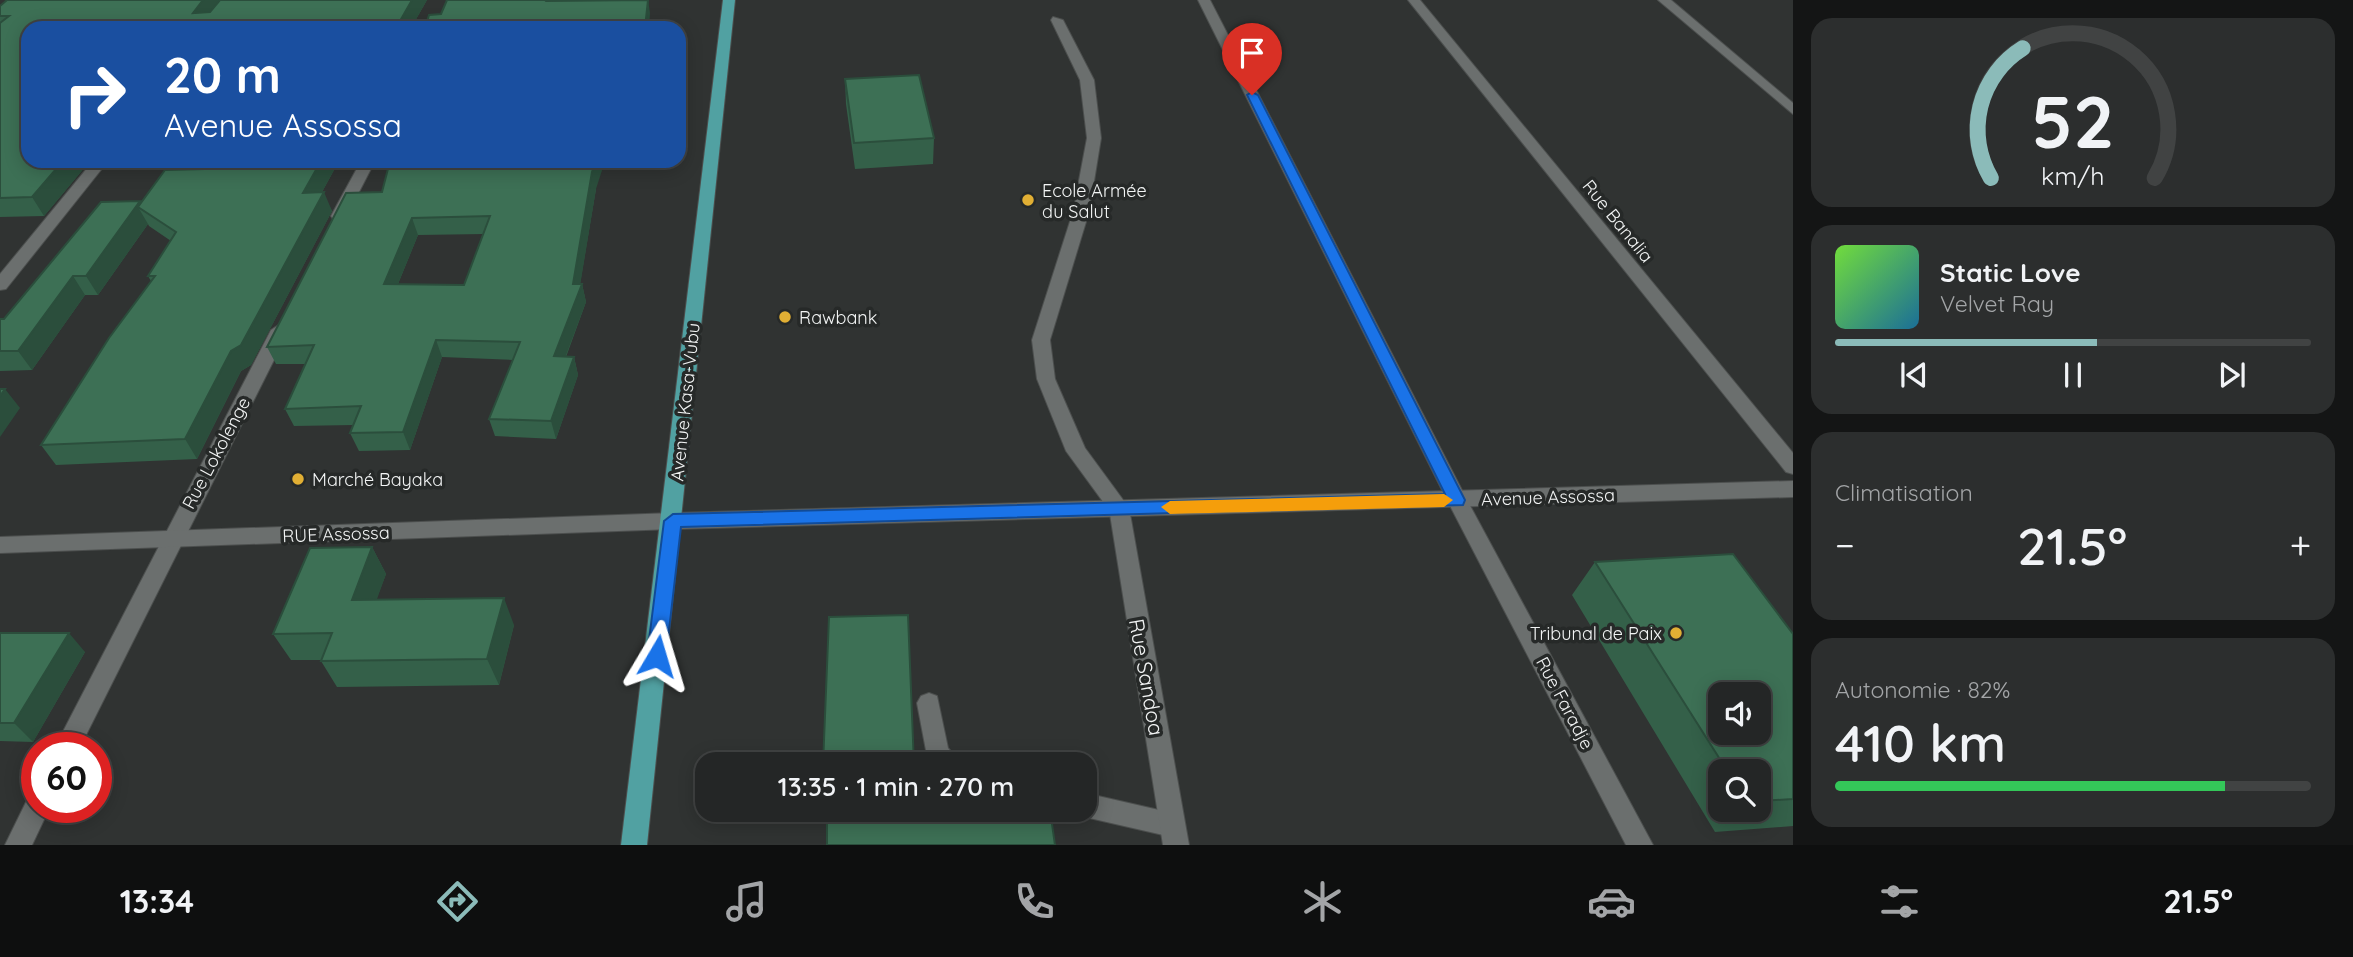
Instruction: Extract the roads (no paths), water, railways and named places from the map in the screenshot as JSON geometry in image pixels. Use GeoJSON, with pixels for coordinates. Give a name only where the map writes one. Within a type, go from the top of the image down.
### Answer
{"type":"FeatureCollection","features":[{"type":"Feature","properties":{"kind":"main road","name":"Avenue Kasa-Vubu"},"geometry":{"type":"LineString","coordinates":[[634,845],[673,521],[729,0]]}},
{"type":"Feature","properties":{"kind":"street","name":"Rue Faradje"},"geometry":{"type":"LineString","coordinates":[[1204,0],[1457,500],[1640,845]]}},
{"type":"Feature","properties":{"kind":"street","name":"Rue Banalia"},"geometry":{"type":"LineString","coordinates":[[1414,0],[1793,467]]}},
{"type":"Feature","properties":{"kind":"street"},"geometry":{"type":"LineString","coordinates":[[1664,0],[1793,110]]}},
{"type":"Feature","properties":{"kind":"street"},"geometry":{"type":"LineString","coordinates":[[1057,19],[1087,80],[1094,138],[1081,212],[1041,340],[1046,379],[1076,451],[1119,508]]}},
{"type":"Feature","properties":{"kind":"street"},"geometry":{"type":"LineString","coordinates":[[0,285],[95,168]]}},
{"type":"Feature","properties":{"kind":"street"},"geometry":{"type":"LineString","coordinates":[[330,234],[364,168]]}},
{"type":"Feature","properties":{"kind":"street","name":"Rue Lokolenge"},"geometry":{"type":"LineString","coordinates":[[74,732],[291,308]]}},
{"type":"Feature","properties":{"kind":"street","name":"Avenue Assossa"},"geometry":{"type":"LineString","coordinates":[[673,521],[1793,489]]}},
{"type":"Feature","properties":{"kind":"street","name":"Rue Sandoa"},"geometry":{"type":"LineString","coordinates":[[1119,508],[1174,835]]}},
{"type":"Feature","properties":{"kind":"street","name":"RUE Assossa"},"geometry":{"type":"LineString","coordinates":[[0,545],[673,521]]}},
{"type":"Feature","properties":{"kind":"street"},"geometry":{"type":"LineString","coordinates":[[929,702],[937,752]]}},
{"type":"Feature","properties":{"kind":"street"},"geometry":{"type":"LineString","coordinates":[[1097,809],[1174,835]]}},
{"type":"Feature","properties":{"kind":"street"},"geometry":{"type":"LineString","coordinates":[[18,845],[29,823]]}},
{"type":"Feature","properties":{"kind":"place","name":"Ecole Armée du Salut"},"geometry":{"type":"Point","coordinates":[1028,200]}},
{"type":"Feature","properties":{"kind":"place","name":"Rawbank"},"geometry":{"type":"Point","coordinates":[785,317]}},
{"type":"Feature","properties":{"kind":"place","name":"Marché Bayaka"},"geometry":{"type":"Point","coordinates":[298,479]}},
{"type":"Feature","properties":{"kind":"place","name":"Tribunal de Paix"},"geometry":{"type":"Point","coordinates":[1676,633]}}]}
